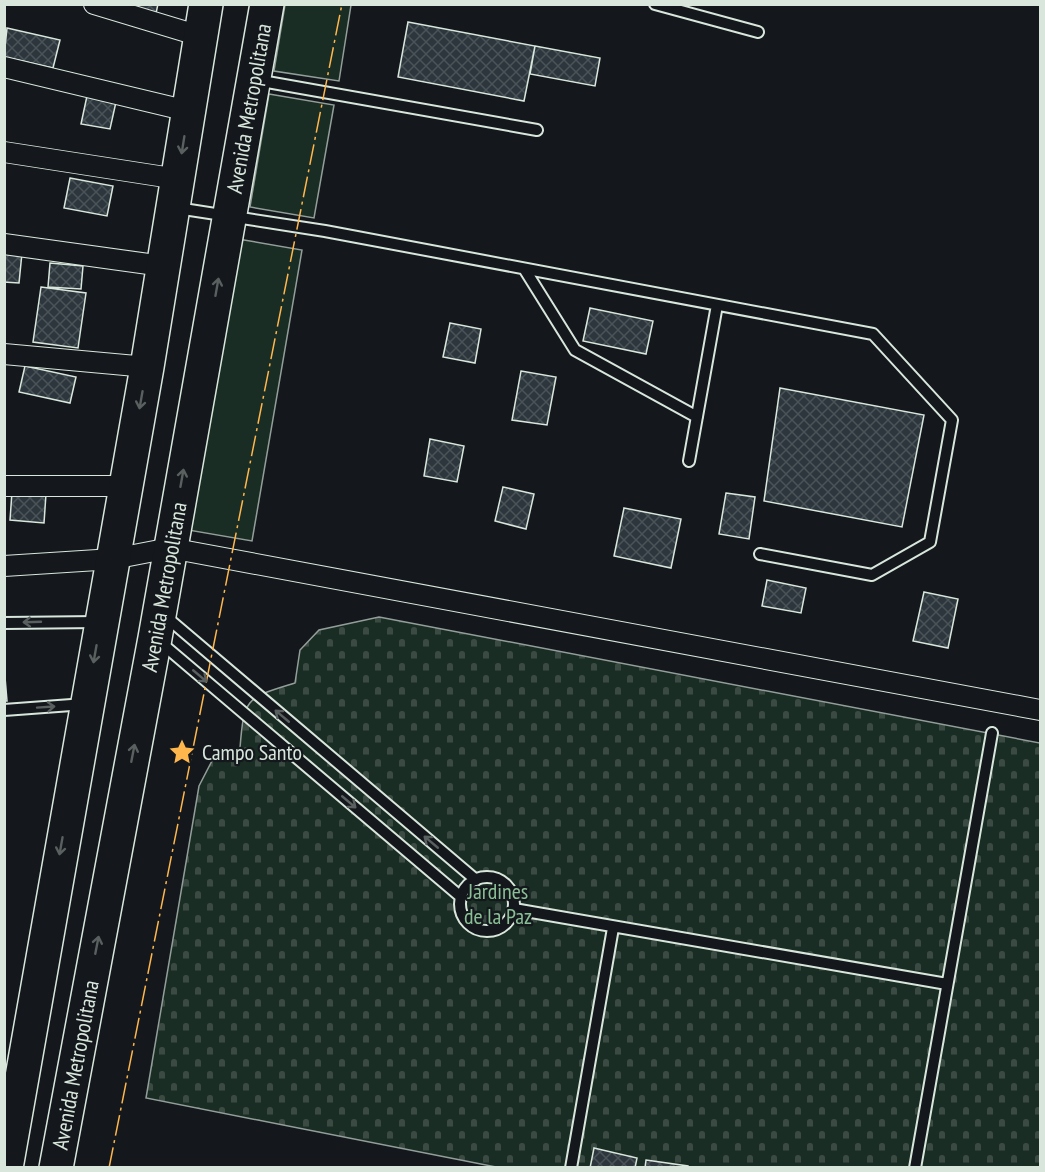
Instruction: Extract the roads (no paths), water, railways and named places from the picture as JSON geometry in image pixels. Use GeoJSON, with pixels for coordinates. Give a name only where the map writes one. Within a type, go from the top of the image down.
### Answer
{"type":"FeatureCollection","features":[{"type":"Feature","properties":{"kind":"highway"},"geometry":{"type":"LineString","coordinates":[[6,1167],[10,1107],[126,486],[206,4]]}},
{"type":"Feature","properties":{"kind":"highway","name":"Avenida Metropolitana"},"geometry":{"type":"LineString","coordinates":[[56,1167],[157,625],[267,4]]}},
{"type":"Feature","properties":{"kind":"street"},"geometry":{"type":"LineString","coordinates":[[94,4],[200,36]]}},
{"type":"Feature","properties":{"kind":"street"},"geometry":{"type":"LineString","coordinates":[[4,68],[188,111]]}},
{"type":"Feature","properties":{"kind":"street"},"geometry":{"type":"LineString","coordinates":[[4,152],[176,194]]}},
{"type":"Feature","properties":{"kind":"street"},"geometry":{"type":"LineString","coordinates":[[4,244],[163,266]]}},
{"type":"Feature","properties":{"kind":"street"},"geometry":{"type":"LineString","coordinates":[[4,354],[147,367]]}},
{"type":"Feature","properties":{"kind":"street"},"geometry":{"type":"LineString","coordinates":[[4,486],[126,486]]}},
{"type":"Feature","properties":{"kind":"street"},"geometry":{"type":"LineString","coordinates":[[4,566],[113,559],[170,548],[1041,710]]}},
{"type":"Feature","properties":{"kind":"lane"},"geometry":{"type":"LineString","coordinates":[[655,4],[758,32]]}},
{"type":"Feature","properties":{"kind":"lane"},"geometry":{"type":"LineString","coordinates":[[253,80],[537,130]]}},
{"type":"Feature","properties":{"kind":"lane"},"geometry":{"type":"LineString","coordinates":[[176,194],[231,215],[873,334],[952,420],[930,542],[872,575],[760,554]]}},
{"type":"Feature","properties":{"kind":"lane"},"geometry":{"type":"LineString","coordinates":[[525,270],[575,350],[697,417]]}},
{"type":"Feature","properties":{"kind":"lane"},"geometry":{"type":"LineString","coordinates":[[689,461],[717,305]]}},
{"type":"Feature","properties":{"kind":"lane"},"geometry":{"type":"LineString","coordinates":[[4,623],[101,622]]}},
{"type":"Feature","properties":{"kind":"lane"},"geometry":{"type":"LineString","coordinates":[[157,625],[476,880]]}},
{"type":"Feature","properties":{"kind":"lane"},"geometry":{"type":"LineString","coordinates":[[157,625],[461,897]]}},
{"type":"Feature","properties":{"kind":"lane"},"geometry":{"type":"LineString","coordinates":[[4,710],[87,704]]}},
{"type":"Feature","properties":{"kind":"lane"},"geometry":{"type":"LineString","coordinates":[[915,1167],[992,734]]}},
{"type":"Feature","properties":{"kind":"lane"},"geometry":{"type":"LineString","coordinates":[[490,877],[504,883],[513,894],[514,909],[507,923],[501,928],[493,931],[477,930],[465,920],[461,897],[469,884],[476,880],[490,877]]}},
{"type":"Feature","properties":{"kind":"lane"},"geometry":{"type":"LineString","coordinates":[[514,909],[613,928],[947,984]]}},
{"type":"Feature","properties":{"kind":"lane"},"geometry":{"type":"LineString","coordinates":[[572,1167],[613,928]]}},
{"type":"Feature","properties":{"kind":"place","name":"Campo Santo"},"geometry":{"type":"Point","coordinates":[182,752]}},
{"type":"Feature","properties":{"kind":"park label","name":"Jardines de la Paz"},"geometry":{"type":"Point","coordinates":[498,904]}}]}
